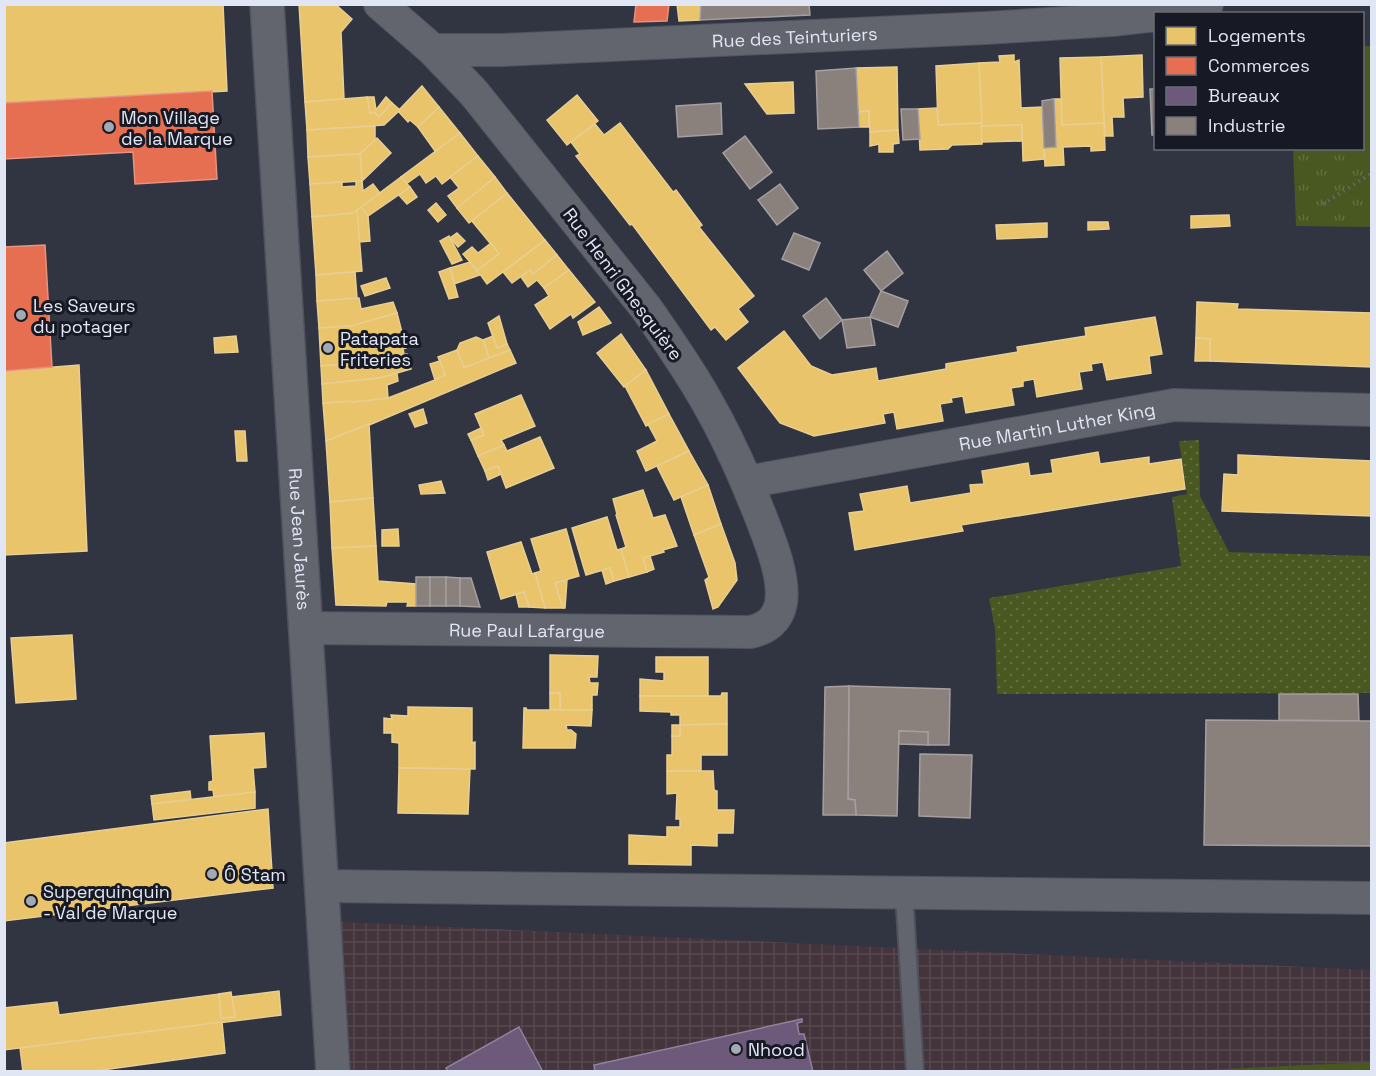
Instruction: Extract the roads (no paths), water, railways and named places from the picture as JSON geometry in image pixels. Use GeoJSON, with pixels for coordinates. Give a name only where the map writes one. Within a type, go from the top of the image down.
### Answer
{"type":"FeatureCollection","features":[{"type":"Feature","properties":{"kind":"main road","name":"Rue Jean Jaurès"},"geometry":{"type":"LineString","coordinates":[[267,4],[333,1071]]}},
{"type":"Feature","properties":{"kind":"street","name":"Rue Henri Ghesquière"},"geometry":{"type":"LineString","coordinates":[[380,4],[434,50],[474,93],[646,308],[707,401],[747,482],[769,537],[781,587],[781,604],[777,615],[761,630],[750,632]]}},
{"type":"Feature","properties":{"kind":"street"},"geometry":{"type":"LineString","coordinates":[[1172,12],[1207,4]]}},
{"type":"Feature","properties":{"kind":"street","name":"Rue des Teinturiers"},"geometry":{"type":"LineString","coordinates":[[434,50],[502,50],[975,28],[1112,20],[1154,15]]}},
{"type":"Feature","properties":{"kind":"street","name":"Rue Martin Luther King"},"geometry":{"type":"LineString","coordinates":[[747,482],[1174,405],[1371,410]]}},
{"type":"Feature","properties":{"kind":"street","name":"Rue Paul Lafargue"},"geometry":{"type":"LineString","coordinates":[[305,628],[750,632]]}},
{"type":"Feature","properties":{"kind":"street"},"geometry":{"type":"LineString","coordinates":[[321,886],[1371,898]]}},
{"type":"Feature","properties":{"kind":"lane"},"geometry":{"type":"LineString","coordinates":[[904,893],[915,1071]]}},
{"type":"Feature","properties":{"kind":"place","name":"Mon Village de la Marque"},"geometry":{"type":"Point","coordinates":[109,127]}},
{"type":"Feature","properties":{"kind":"place","name":"Les Saveurs du potager"},"geometry":{"type":"Point","coordinates":[21,315]}},
{"type":"Feature","properties":{"kind":"place","name":"Patapata Friteries"},"geometry":{"type":"Point","coordinates":[328,348]}},
{"type":"Feature","properties":{"kind":"place","name":"Ô Stam"},"geometry":{"type":"Point","coordinates":[212,874]}},
{"type":"Feature","properties":{"kind":"place","name":"Superquinquin - Val de Marque"},"geometry":{"type":"Point","coordinates":[31,901]}},
{"type":"Feature","properties":{"kind":"place","name":"Nhood"},"geometry":{"type":"Point","coordinates":[736,1049]}}]}
